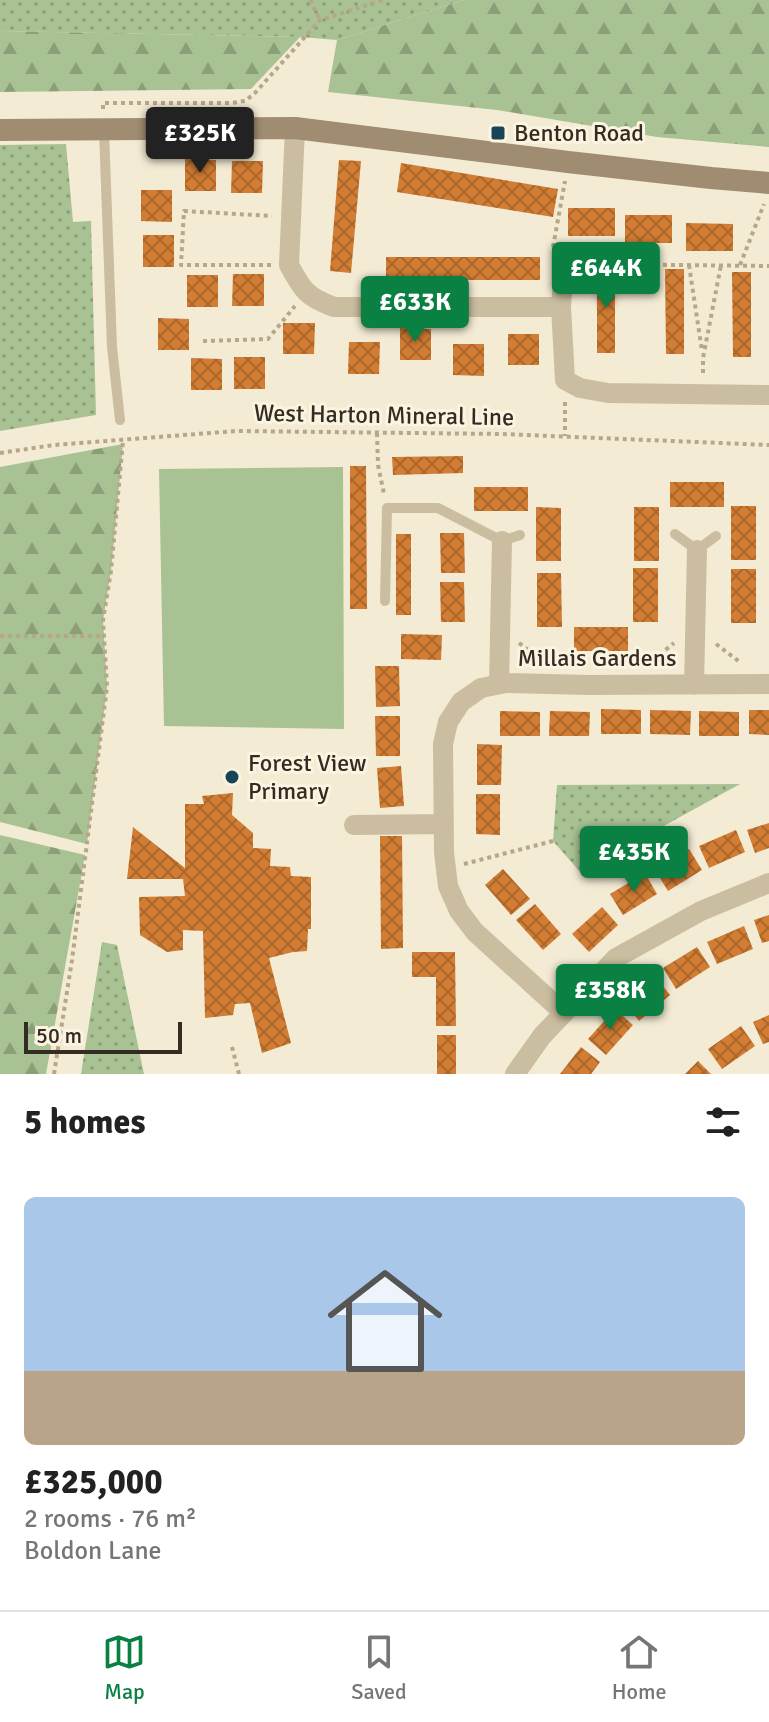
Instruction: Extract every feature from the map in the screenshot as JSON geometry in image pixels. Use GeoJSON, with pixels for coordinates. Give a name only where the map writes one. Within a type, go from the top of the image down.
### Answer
{"type":"FeatureCollection","features":[{"type":"Feature","properties":{"kind":"main road"},"geometry":{"type":"LineString","coordinates":[[0,130],[295,128],[769,183]]}},
{"type":"Feature","properties":{"kind":"street"},"geometry":{"type":"LineString","coordinates":[[295,128],[289,265],[299,285],[314,299],[334,307],[561,307]]}},
{"type":"Feature","properties":{"kind":"street"},"geometry":{"type":"LineString","coordinates":[[564,264],[561,307],[565,380],[580,388],[608,393],[769,395]]}},
{"type":"Feature","properties":{"kind":"street","name":"Millais Gardens"},"geometry":{"type":"LineString","coordinates":[[499,684],[500,628],[511,538]]}},
{"type":"Feature","properties":{"kind":"street","name":"Millais Gardens"},"geometry":{"type":"LineString","coordinates":[[694,685],[697,550]]}},
{"type":"Feature","properties":{"kind":"street","name":"Millais Gardens"},"geometry":{"type":"LineString","coordinates":[[564,1013],[475,932],[453,899],[448,886],[444,824],[443,744],[448,722],[461,702],[481,688],[499,684],[769,684]]}},
{"type":"Feature","properties":{"kind":"street"},"geometry":{"type":"LineString","coordinates":[[354,825],[444,824]]}},
{"type":"Feature","properties":{"kind":"street"},"geometry":{"type":"LineString","coordinates":[[515,1074],[542,1036],[616,958],[701,911],[769,883]]}},
{"type":"Feature","properties":{"kind":"lane"},"geometry":{"type":"LineString","coordinates":[[104,131],[112,347],[120,420]]}},
{"type":"Feature","properties":{"kind":"lane"},"geometry":{"type":"LineString","coordinates":[[385,601],[387,508],[438,508],[511,538]]}},
{"type":"Feature","properties":{"kind":"lane"},"geometry":{"type":"LineString","coordinates":[[675,534],[697,550],[716,536]]}},
{"type":"Feature","properties":{"kind":"path"},"geometry":{"type":"LineString","coordinates":[[310,0],[320,20]]}},
{"type":"Feature","properties":{"kind":"path"},"geometry":{"type":"LineString","coordinates":[[104,131],[103,103],[245,101],[320,20],[383,0]]}},
{"type":"Feature","properties":{"kind":"path"},"geometry":{"type":"LineString","coordinates":[[568,162],[551,263],[769,266]]}},
{"type":"Feature","properties":{"kind":"path"},"geometry":{"type":"LineString","coordinates":[[740,265],[769,193]]}},
{"type":"Feature","properties":{"kind":"path"},"geometry":{"type":"LineString","coordinates":[[289,265],[181,265],[184,211],[291,217]]}},
{"type":"Feature","properties":{"kind":"path"},"geometry":{"type":"LineString","coordinates":[[689,265],[703,358]]}},
{"type":"Feature","properties":{"kind":"path"},"geometry":{"type":"LineString","coordinates":[[702,394],[703,358],[721,265]]}},
{"type":"Feature","properties":{"kind":"path"},"geometry":{"type":"LineString","coordinates":[[203,341],[268,339],[306,292]]}},
{"type":"Feature","properties":{"kind":"path"},"geometry":{"type":"LineString","coordinates":[[565,380],[565,436]]}},
{"type":"Feature","properties":{"kind":"path","name":"West Harton Mineral Line"},"geometry":{"type":"LineString","coordinates":[[0,453],[54,445],[236,431],[565,436],[769,445]]}},
{"type":"Feature","properties":{"kind":"path"},"geometry":{"type":"LineString","coordinates":[[377,433],[378,465],[387,508]]}},
{"type":"Feature","properties":{"kind":"path"},"geometry":{"type":"LineString","coordinates":[[54,1074],[107,687],[103,620],[111,571],[123,441]]}},
{"type":"Feature","properties":{"kind":"path"},"geometry":{"type":"LineString","coordinates":[[500,628],[574,685]]}},
{"type":"Feature","properties":{"kind":"path"},"geometry":{"type":"LineString","coordinates":[[0,636],[103,636]]}},
{"type":"Feature","properties":{"kind":"path"},"geometry":{"type":"LineString","coordinates":[[446,869],[553,841]]}},
{"type":"Feature","properties":{"kind":"path"},"geometry":{"type":"LineString","coordinates":[[232,1047],[239,1074]]}},
{"type":"Feature","properties":{"kind":"green space"},"geometry":{"type":"Polygon","coordinates":[[[0,0],[464,0],[337,40],[0,31],[0,0]]]}},
{"type":"Feature","properties":{"kind":"green space"},"geometry":{"type":"Polygon","coordinates":[[[464,0],[769,0],[769,147],[657,137],[497,110],[328,92],[337,40],[464,0]]]}},
{"type":"Feature","properties":{"kind":"green space"},"geometry":{"type":"Polygon","coordinates":[[[0,31],[300,37],[251,89],[0,92],[0,31]]]}},
{"type":"Feature","properties":{"kind":"green space"},"geometry":{"type":"Polygon","coordinates":[[[66,144],[73,222],[91,221],[96,415],[0,431],[0,145],[66,144]]]}},
{"type":"Feature","properties":{"kind":"green space"},"geometry":{"type":"Polygon","coordinates":[[[123,444],[111,571],[103,620],[107,687],[87,844],[0,822],[0,467],[123,444]]]}},
{"type":"Feature","properties":{"kind":"green space"},"geometry":{"type":"Polygon","coordinates":[[[343,467],[344,729],[164,726],[159,469],[343,467]]]}},
{"type":"Feature","properties":{"kind":"green space"},"geometry":{"type":"Polygon","coordinates":[[[740,784],[580,872],[553,841],[557,785],[740,784]]]}},
{"type":"Feature","properties":{"kind":"green space"},"geometry":{"type":"Polygon","coordinates":[[[0,835],[85,855],[46,1074],[0,1074],[0,835]]]}},
{"type":"Feature","properties":{"kind":"green space"},"geometry":{"type":"Polygon","coordinates":[[[102,942],[117,945],[144,1074],[81,1074],[102,942]]]}},
{"type":"Feature","properties":{"kind":"building"},"geometry":{"type":"Polygon","coordinates":[[[185,159],[216,160],[216,191],[185,191],[185,159]]]}},
{"type":"Feature","properties":{"kind":"building"},"geometry":{"type":"Polygon","coordinates":[[[339,160],[361,161],[351,273],[330,271],[339,160]]]}},
{"type":"Feature","properties":{"kind":"building"},"geometry":{"type":"Polygon","coordinates":[[[232,161],[263,161],[262,193],[231,193],[232,161]]]}},
{"type":"Feature","properties":{"kind":"building"},"geometry":{"type":"Polygon","coordinates":[[[401,163],[558,189],[553,217],[397,192],[401,163]]]}},
{"type":"Feature","properties":{"kind":"building"},"geometry":{"type":"Polygon","coordinates":[[[141,190],[172,190],[172,222],[141,221],[141,190]]]}},
{"type":"Feature","properties":{"kind":"building"},"geometry":{"type":"Polygon","coordinates":[[[568,208],[615,208],[615,236],[568,236],[568,208]]]}},
{"type":"Feature","properties":{"kind":"building"},"geometry":{"type":"Polygon","coordinates":[[[625,215],[672,215],[672,243],[625,243],[625,215]]]}},
{"type":"Feature","properties":{"kind":"building"},"geometry":{"type":"Polygon","coordinates":[[[686,223],[733,224],[733,251],[686,251],[686,223]]]}},
{"type":"Feature","properties":{"kind":"building"},"geometry":{"type":"Polygon","coordinates":[[[143,235],[174,235],[174,267],[143,267],[143,235]]]}},
{"type":"Feature","properties":{"kind":"building"},"geometry":{"type":"Polygon","coordinates":[[[386,257],[540,257],[540,280],[386,280],[386,257]]]}},
{"type":"Feature","properties":{"kind":"building"},"geometry":{"type":"Polygon","coordinates":[[[597,268],[615,268],[615,353],[597,353],[597,268]]]}},
{"type":"Feature","properties":{"kind":"building"},"geometry":{"type":"Polygon","coordinates":[[[665,269],[684,269],[684,354],[666,354],[665,269]]]}},
{"type":"Feature","properties":{"kind":"building"},"geometry":{"type":"Polygon","coordinates":[[[732,272],[751,272],[751,357],[733,357],[732,272]]]}},
{"type":"Feature","properties":{"kind":"building"},"geometry":{"type":"Polygon","coordinates":[[[233,274],[264,274],[264,306],[232,306],[233,274]]]}},
{"type":"Feature","properties":{"kind":"building"},"geometry":{"type":"Polygon","coordinates":[[[187,275],[218,275],[218,307],[187,307],[187,275]]]}},
{"type":"Feature","properties":{"kind":"building"},"geometry":{"type":"Polygon","coordinates":[[[158,318],[189,319],[189,350],[158,350],[158,318]]]}},
{"type":"Feature","properties":{"kind":"building"},"geometry":{"type":"Polygon","coordinates":[[[283,323],[315,323],[314,354],[283,354],[283,323]]]}},
{"type":"Feature","properties":{"kind":"building"},"geometry":{"type":"Polygon","coordinates":[[[400,328],[431,329],[431,360],[400,360],[400,328]]]}},
{"type":"Feature","properties":{"kind":"building"},"geometry":{"type":"Polygon","coordinates":[[[508,334],[539,334],[539,365],[508,365],[508,334]]]}},
{"type":"Feature","properties":{"kind":"building"},"geometry":{"type":"Polygon","coordinates":[[[349,342],[380,342],[379,374],[348,374],[349,342]]]}},
{"type":"Feature","properties":{"kind":"building"},"geometry":{"type":"Polygon","coordinates":[[[453,344],[484,344],[484,376],[453,375],[453,344]]]}},
{"type":"Feature","properties":{"kind":"building"},"geometry":{"type":"Polygon","coordinates":[[[234,357],[265,357],[265,389],[234,389],[234,357]]]}},
{"type":"Feature","properties":{"kind":"building"},"geometry":{"type":"Polygon","coordinates":[[[191,358],[222,359],[222,390],[191,390],[191,358]]]}},
{"type":"Feature","properties":{"kind":"building"},"geometry":{"type":"Polygon","coordinates":[[[463,456],[463,473],[393,475],[392,457],[463,456]]]}},
{"type":"Feature","properties":{"kind":"building"},"geometry":{"type":"Polygon","coordinates":[[[350,466],[366,466],[367,609],[350,609],[350,466]]]}},
{"type":"Feature","properties":{"kind":"building"},"geometry":{"type":"Polygon","coordinates":[[[670,482],[724,482],[724,507],[670,507],[670,482]]]}},
{"type":"Feature","properties":{"kind":"building"},"geometry":{"type":"Polygon","coordinates":[[[474,487],[528,487],[528,511],[474,511],[474,487]]]}},
{"type":"Feature","properties":{"kind":"building"},"geometry":{"type":"Polygon","coordinates":[[[731,506],[756,506],[756,560],[731,560],[731,506]]]}},
{"type":"Feature","properties":{"kind":"building"},"geometry":{"type":"Polygon","coordinates":[[[536,507],[561,508],[561,561],[536,561],[536,507]]]}},
{"type":"Feature","properties":{"kind":"building"},"geometry":{"type":"Polygon","coordinates":[[[634,507],[659,507],[659,561],[634,561],[634,507]]]}},
{"type":"Feature","properties":{"kind":"building"},"geometry":{"type":"Polygon","coordinates":[[[440,533],[464,533],[465,573],[441,573],[440,533]]]}},
{"type":"Feature","properties":{"kind":"building"},"geometry":{"type":"Polygon","coordinates":[[[396,534],[411,534],[411,615],[396,615],[396,534]]]}},
{"type":"Feature","properties":{"kind":"building"},"geometry":{"type":"Polygon","coordinates":[[[633,568],[658,568],[658,622],[633,622],[633,568]]]}},
{"type":"Feature","properties":{"kind":"building"},"geometry":{"type":"Polygon","coordinates":[[[731,569],[756,569],[756,623],[731,623],[731,569]]]}},
{"type":"Feature","properties":{"kind":"building"},"geometry":{"type":"Polygon","coordinates":[[[537,573],[561,573],[562,627],[537,627],[537,573]]]}},
{"type":"Feature","properties":{"kind":"building"},"geometry":{"type":"Polygon","coordinates":[[[440,582],[464,582],[465,622],[441,622],[440,582]]]}},
{"type":"Feature","properties":{"kind":"building"},"geometry":{"type":"Polygon","coordinates":[[[574,627],[628,627],[628,651],[574,651],[574,627]]]}},
{"type":"Feature","properties":{"kind":"building"},"geometry":{"type":"Polygon","coordinates":[[[401,634],[442,635],[441,660],[401,659],[401,634]]]}},
{"type":"Feature","properties":{"kind":"building"},"geometry":{"type":"Polygon","coordinates":[[[375,666],[399,666],[400,706],[376,707],[375,666]]]}},
{"type":"Feature","properties":{"kind":"building"},"geometry":{"type":"Polygon","coordinates":[[[601,709],[641,710],[641,734],[601,734],[601,709]]]}},
{"type":"Feature","properties":{"kind":"building"},"geometry":{"type":"Polygon","coordinates":[[[650,710],[691,711],[690,735],[650,734],[650,710]]]}},
{"type":"Feature","properties":{"kind":"building"},"geometry":{"type":"Polygon","coordinates":[[[749,710],[769,710],[769,735],[749,734],[749,710]]]}},
{"type":"Feature","properties":{"kind":"building"},"geometry":{"type":"Polygon","coordinates":[[[500,711],[540,712],[540,736],[500,736],[500,711]]]}},
{"type":"Feature","properties":{"kind":"building"},"geometry":{"type":"Polygon","coordinates":[[[550,711],[590,712],[589,736],[549,736],[550,711]]]}},
{"type":"Feature","properties":{"kind":"building"},"geometry":{"type":"Polygon","coordinates":[[[699,711],[739,712],[739,736],[699,736],[699,711]]]}},
{"type":"Feature","properties":{"kind":"building"},"geometry":{"type":"Polygon","coordinates":[[[375,716],[400,716],[400,756],[376,756],[375,716]]]}},
{"type":"Feature","properties":{"kind":"building"},"geometry":{"type":"Polygon","coordinates":[[[477,744],[502,745],[501,785],[477,785],[477,744]]]}},
{"type":"Feature","properties":{"kind":"building"},"geometry":{"type":"Polygon","coordinates":[[[401,766],[404,806],[380,808],[377,768],[401,766]]]}},
{"type":"Feature","properties":{"kind":"building"},"geometry":{"type":"Polygon","coordinates":[[[233,793],[232,815],[253,833],[253,848],[271,849],[270,866],[290,867],[291,876],[311,877],[311,929],[308,929],[307,951],[269,958],[291,1043],[262,1053],[250,1003],[235,1004],[233,1015],[205,1018],[203,931],[183,930],[183,950],[167,952],[140,935],[139,897],[185,896],[183,879],[127,879],[133,827],[185,868],[185,804],[204,804],[202,796],[233,793]]]}},
{"type":"Feature","properties":{"kind":"building"},"geometry":{"type":"Polygon","coordinates":[[[476,794],[500,794],[500,835],[476,834],[476,794]]]}},
{"type":"Feature","properties":{"kind":"building"},"geometry":{"type":"Polygon","coordinates":[[[769,823],[769,848],[755,853],[747,830],[769,823]]]}},
{"type":"Feature","properties":{"kind":"building"},"geometry":{"type":"Polygon","coordinates":[[[736,830],[745,852],[709,868],[699,846],[736,830]]]}},
{"type":"Feature","properties":{"kind":"building"},"geometry":{"type":"Polygon","coordinates":[[[380,836],[402,836],[403,948],[381,949],[380,836]]]}},
{"type":"Feature","properties":{"kind":"building"},"geometry":{"type":"Polygon","coordinates":[[[689,849],[702,870],[668,891],[655,870],[689,849]]]}},
{"type":"Feature","properties":{"kind":"building"},"geometry":{"type":"Polygon","coordinates":[[[503,869],[530,899],[511,915],[485,885],[503,869]]]}},
{"type":"Feature","properties":{"kind":"building"},"geometry":{"type":"Polygon","coordinates":[[[645,873],[657,894],[623,915],[610,894],[645,873]]]}},
{"type":"Feature","properties":{"kind":"building"},"geometry":{"type":"Polygon","coordinates":[[[535,904],[561,934],[543,950],[516,920],[535,904]]]}},
{"type":"Feature","properties":{"kind":"building"},"geometry":{"type":"Polygon","coordinates":[[[602,907],[618,925],[589,952],[572,934],[602,907]]]}},
{"type":"Feature","properties":{"kind":"building"},"geometry":{"type":"Polygon","coordinates":[[[769,915],[769,941],[762,943],[754,920],[769,915]]]}},
{"type":"Feature","properties":{"kind":"building"},"geometry":{"type":"Polygon","coordinates":[[[744,926],[753,949],[717,964],[707,942],[744,926]]]}},
{"type":"Feature","properties":{"kind":"building"},"geometry":{"type":"Polygon","coordinates":[[[697,947],[710,967],[676,989],[663,968],[697,947]]]}},
{"type":"Feature","properties":{"kind":"building"},"geometry":{"type":"Polygon","coordinates":[[[412,952],[455,952],[456,1026],[436,1026],[436,977],[412,977],[412,952]]]}},
{"type":"Feature","properties":{"kind":"building"},"geometry":{"type":"Polygon","coordinates":[[[655,976],[670,995],[639,1021],[624,1002],[655,976]]]}},
{"type":"Feature","properties":{"kind":"building"},"geometry":{"type":"Polygon","coordinates":[[[615,1009],[633,1025],[606,1055],[588,1039],[615,1009]]]}},
{"type":"Feature","properties":{"kind":"building"},"geometry":{"type":"Polygon","coordinates":[[[769,1015],[769,1042],[763,1044],[753,1022],[769,1015]]]}},
{"type":"Feature","properties":{"kind":"building"},"geometry":{"type":"Polygon","coordinates":[[[741,1026],[755,1046],[722,1069],[708,1049],[741,1026]]]}},
{"type":"Feature","properties":{"kind":"building"},"geometry":{"type":"Polygon","coordinates":[[[437,1035],[456,1035],[456,1074],[437,1074],[437,1035]]]}},
{"type":"Feature","properties":{"kind":"building"},"geometry":{"type":"Polygon","coordinates":[[[581,1047],[600,1062],[591,1074],[560,1074],[581,1047]]]}},
{"type":"Feature","properties":{"kind":"building"},"geometry":{"type":"Polygon","coordinates":[[[698,1061],[711,1074],[685,1074],[698,1061]]]}},
{"type":"Feature","properties":{"kind":"place","name":"Benton Road"},"geometry":{"type":"Point","coordinates":[498,133]}},
{"type":"Feature","properties":{"kind":"place","name":"Forest View Primary"},"geometry":{"type":"Point","coordinates":[232,777]}}]}
